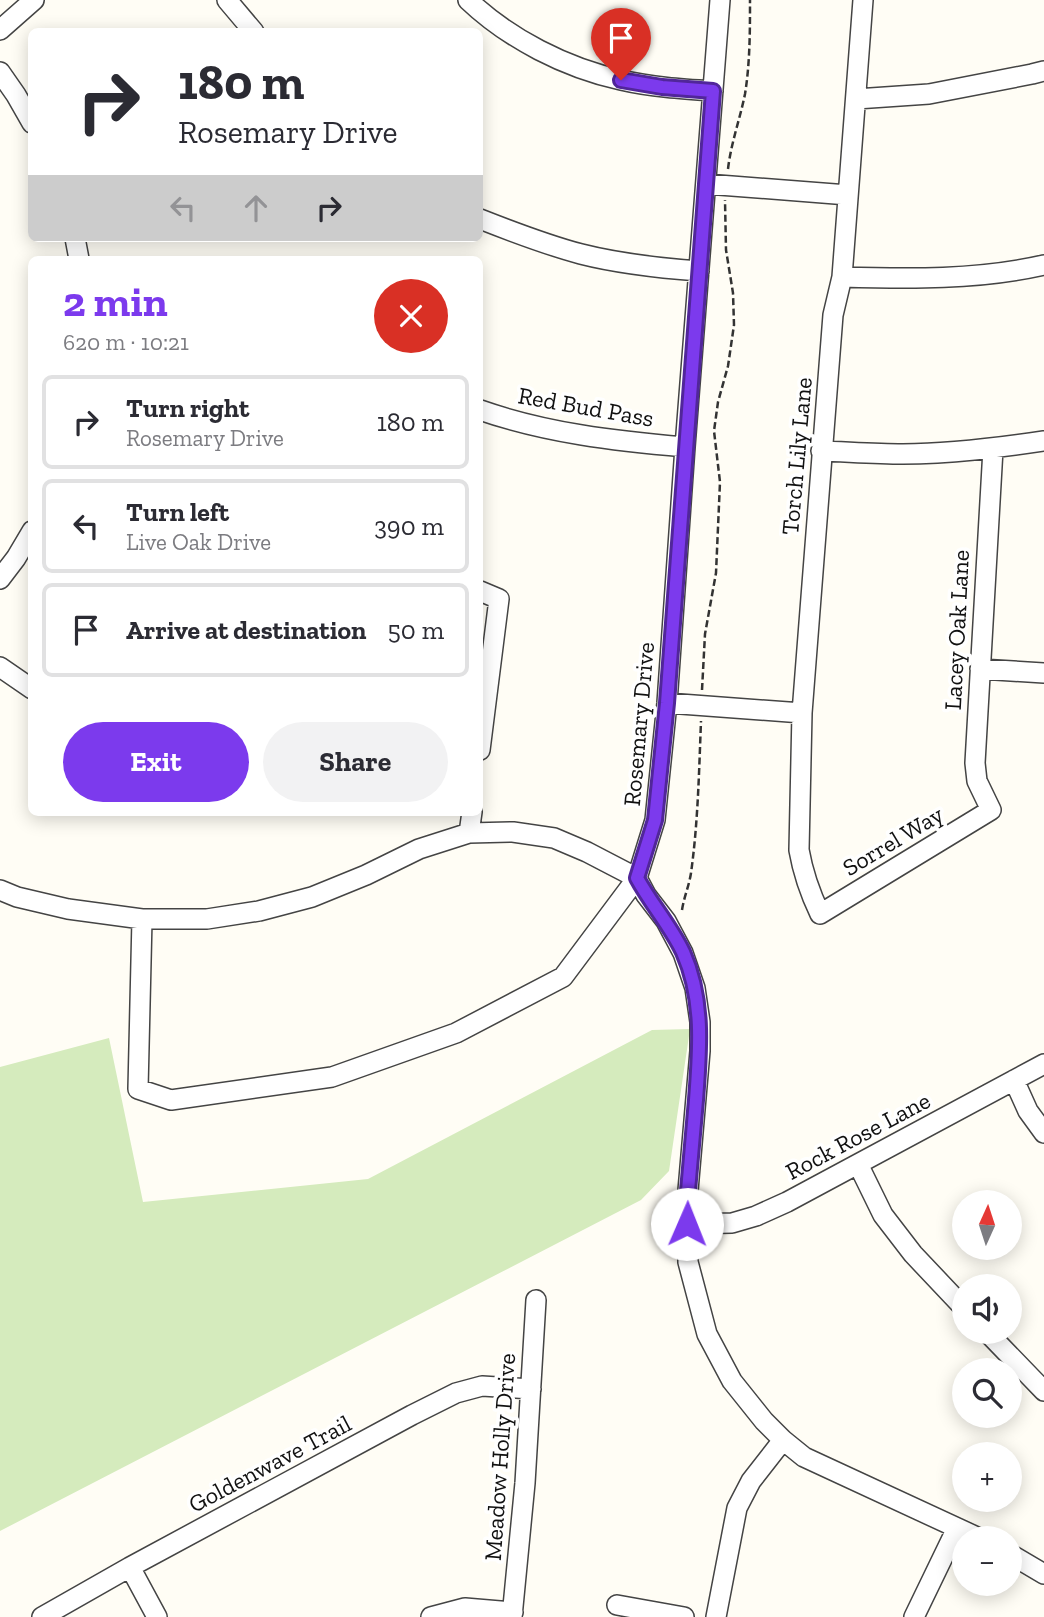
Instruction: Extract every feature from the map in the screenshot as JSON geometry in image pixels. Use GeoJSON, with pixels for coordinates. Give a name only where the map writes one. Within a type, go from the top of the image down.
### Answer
{"type":"FeatureCollection","features":[{"type":"Feature","properties":{"kind":"street"},"geometry":{"type":"LineString","coordinates":[[0,30],[34,0]]}},
{"type":"Feature","properties":{"kind":"street"},"geometry":{"type":"LineString","coordinates":[[227,0],[251,28]]}},
{"type":"Feature","properties":{"kind":"street"},"geometry":{"type":"LineString","coordinates":[[468,0],[486,17],[534,47],[579,68],[648,85],[713,91]]}},
{"type":"Feature","properties":{"kind":"street","name":"Rosemary Drive"},"geometry":{"type":"LineString","coordinates":[[142,919],[138,1089],[171,1100],[332,1077],[456,1033],[563,977],[637,878],[655,820],[667,703],[720,0]]}},
{"type":"Feature","properties":{"kind":"street","name":"Torch Lily Lane"},"geometry":{"type":"LineString","coordinates":[[820,914],[802,870],[799,850],[802,713],[832,315],[842,277],[863,0]]}},
{"type":"Feature","properties":{"kind":"street"},"geometry":{"type":"LineString","coordinates":[[856,99],[929,94],[1044,71]]}},
{"type":"Feature","properties":{"kind":"street"},"geometry":{"type":"LineString","coordinates":[[0,72],[28,115]]}},
{"type":"Feature","properties":{"kind":"street"},"geometry":{"type":"LineString","coordinates":[[706,184],[848,195]]}},
{"type":"Feature","properties":{"kind":"street"},"geometry":{"type":"LineString","coordinates":[[483,220],[584,255],[638,265],[699,271]]}},
{"type":"Feature","properties":{"kind":"street"},"geometry":{"type":"LineString","coordinates":[[842,277],[905,279],[971,276],[1044,265]]}},
{"type":"Feature","properties":{"kind":"street","name":"Red Bud Pass"},"geometry":{"type":"LineString","coordinates":[[483,411],[580,436],[685,447]]}},
{"type":"Feature","properties":{"kind":"street"},"geometry":{"type":"LineString","coordinates":[[821,451],[904,454],[954,452],[1044,441]]}},
{"type":"Feature","properties":{"kind":"street","name":"Lacey Oak Lane"},"geometry":{"type":"LineString","coordinates":[[991,810],[977,781],[975,763],[993,449]]}},
{"type":"Feature","properties":{"kind":"street"},"geometry":{"type":"LineString","coordinates":[[0,579],[28,538]]}},
{"type":"Feature","properties":{"kind":"street"},"geometry":{"type":"LineString","coordinates":[[483,592],[499,599],[483,726]]}},
{"type":"Feature","properties":{"kind":"street"},"geometry":{"type":"LineString","coordinates":[[0,667],[28,686]]}},
{"type":"Feature","properties":{"kind":"street"},"geometry":{"type":"LineString","coordinates":[[980,669],[1044,673]]}},
{"type":"Feature","properties":{"kind":"street"},"geometry":{"type":"LineString","coordinates":[[667,703],[802,713]]}},
{"type":"Feature","properties":{"kind":"street","name":"Sorrel Way"},"geometry":{"type":"LineString","coordinates":[[820,914],[991,810]]}},
{"type":"Feature","properties":{"kind":"street"},"geometry":{"type":"LineString","coordinates":[[469,833],[471,816]]}},
{"type":"Feature","properties":{"kind":"street"},"geometry":{"type":"LineString","coordinates":[[0,890],[17,897],[68,909],[142,919],[207,919],[272,908],[312,897],[419,849],[469,833],[513,832],[554,838],[637,878],[666,921],[683,953],[695,988],[700,1022],[700,1051],[687,1202],[688,1262],[707,1335],[732,1381],[764,1421],[804,1457],[953,1526]]}},
{"type":"Feature","properties":{"kind":"street","name":"Rock Rose Lane"},"geometry":{"type":"LineString","coordinates":[[687,1224],[732,1223],[756,1216],[1044,1064]]}},
{"type":"Feature","properties":{"kind":"street"},"geometry":{"type":"LineString","coordinates":[[1014,1080],[1028,1111],[1044,1133]]}},
{"type":"Feature","properties":{"kind":"street"},"geometry":{"type":"LineString","coordinates":[[858,1164],[883,1215],[913,1254],[952,1295]]}},
{"type":"Feature","properties":{"kind":"street","name":"Meadow Holly Drive"},"geometry":{"type":"LineString","coordinates":[[513,1615],[525,1483],[536,1300]]}},
{"type":"Feature","properties":{"kind":"street"},"geometry":{"type":"LineString","coordinates":[[999,1344],[1044,1391]]}},
{"type":"Feature","properties":{"kind":"street","name":"Goldenwave Trail"},"geometry":{"type":"LineString","coordinates":[[42,1617],[456,1393],[482,1386],[530,1389]]}},
{"type":"Feature","properties":{"kind":"street"},"geometry":{"type":"LineString","coordinates":[[716,1617],[737,1508],[751,1481],[783,1440]]}},
{"type":"Feature","properties":{"kind":"street"},"geometry":{"type":"LineString","coordinates":[[914,1617],[952,1538]]}},
{"type":"Feature","properties":{"kind":"street"},"geometry":{"type":"LineString","coordinates":[[1022,1561],[1044,1574]]}},
{"type":"Feature","properties":{"kind":"street"},"geometry":{"type":"LineString","coordinates":[[130,1567],[158,1617]]}},
{"type":"Feature","properties":{"kind":"street"},"geometry":{"type":"LineString","coordinates":[[617,1605],[684,1617]]}},
{"type":"Feature","properties":{"kind":"street"},"geometry":{"type":"LineString","coordinates":[[431,1617],[465,1608],[513,1615]]}},
{"type":"Feature","properties":{"kind":"path"},"geometry":{"type":"LineString","coordinates":[[682,910],[691,876],[705,634],[716,573],[720,482],[714,432],[734,325],[733,293],[726,250],[726,186],[731,146],[746,82],[750,49],[750,0]]}},
{"type":"Feature","properties":{"kind":"green space"},"geometry":{"type":"Polygon","coordinates":[[[690,1029],[669,1171],[641,1200],[0,1531],[0,1067],[109,1038],[143,1202],[368,1179],[652,1030],[690,1029]]]}},
{"type":"Feature","properties":{"kind":"route"},"geometry":{"type":"LineString","coordinates":[[621,80],[713,91],[667,703],[655,820],[637,878],[666,921],[683,953],[695,988],[700,1022],[687,1224]]}}]}
